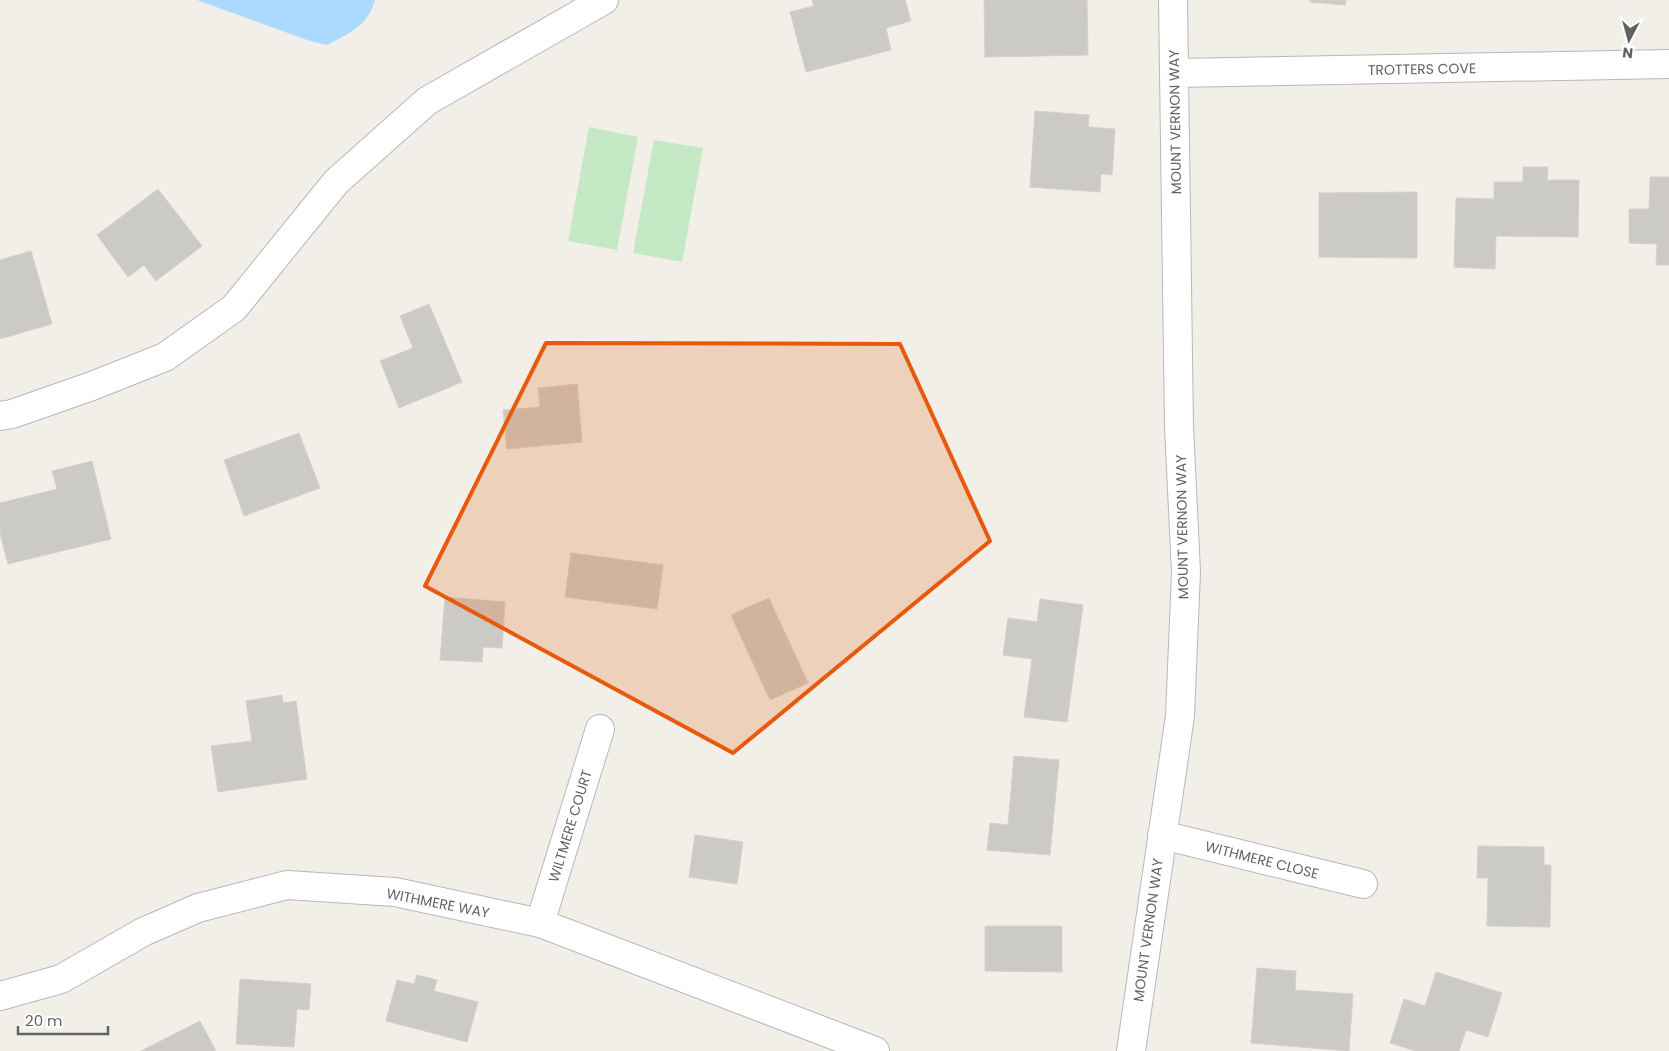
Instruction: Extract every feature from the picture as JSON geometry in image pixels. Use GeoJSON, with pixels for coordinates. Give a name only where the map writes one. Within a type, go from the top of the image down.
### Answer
{"type":"FeatureCollection","features":[{"type":"Feature","properties":{"kind":"street"},"geometry":{"type":"LineString","coordinates":[[0,416],[12,414],[92,386],[165,357],[234,308],[336,182],[427,101],[604,0]]}},
{"type":"Feature","properties":{"kind":"street","name":"MOUNT VERNON WAY"},"geometry":{"type":"LineString","coordinates":[[1131,1051],[1180,716],[1186,572],[1179,427],[1173,0]]}},
{"type":"Feature","properties":{"kind":"street","name":"TROTTERS COVE"},"geometry":{"type":"LineString","coordinates":[[1175,74],[1669,64]]}},
{"type":"Feature","properties":{"kind":"street","name":"WILTMERE COURT"},"geometry":{"type":"LineString","coordinates":[[540,924],[600,729]]}},
{"type":"Feature","properties":{"kind":"street","name":"WITHMERE CLOSE"},"geometry":{"type":"LineString","coordinates":[[1162,835],[1363,884]]}},
{"type":"Feature","properties":{"kind":"street","name":"WITHMERE WAY"},"geometry":{"type":"LineString","coordinates":[[0,996],[61,978],[143,932],[198,908],[287,885],[395,892],[540,924],[875,1051]]}},
{"type":"Feature","properties":{"kind":"highlighted area"},"geometry":{"type":"Polygon","coordinates":[[[546,343],[900,344],[990,541],[733,753],[425,586],[546,343]]]}},
{"type":"Feature","properties":{"kind":"green space"},"geometry":{"type":"Polygon","coordinates":[[[589,127],[638,137],[617,250],[568,241],[589,127]]]}},
{"type":"Feature","properties":{"kind":"green space"},"geometry":{"type":"Polygon","coordinates":[[[654,140],[703,148],[682,262],[633,253],[654,140]]]}},
{"type":"Feature","properties":{"kind":"water"},"geometry":{"type":"Polygon","coordinates":[[[197,0],[375,0],[368,16],[357,28],[327,45],[310,41],[197,0]]]}},
{"type":"Feature","properties":{"kind":"building"},"geometry":{"type":"Polygon","coordinates":[[[812,0],[905,0],[911,21],[886,28],[891,50],[806,72],[790,12],[814,6],[812,0]]]}},
{"type":"Feature","properties":{"kind":"building"},"geometry":{"type":"Polygon","coordinates":[[[984,0],[1087,0],[1088,55],[985,57],[984,0]]]}},
{"type":"Feature","properties":{"kind":"building"},"geometry":{"type":"Polygon","coordinates":[[[1310,0],[1346,0],[1345,5],[1310,2],[1310,0]]]}},
{"type":"Feature","properties":{"kind":"building"},"geometry":{"type":"Polygon","coordinates":[[[1035,111],[1089,115],[1088,127],[1115,129],[1112,175],[1101,174],[1100,192],[1030,187],[1035,111]]]}},
{"type":"Feature","properties":{"kind":"building"},"geometry":{"type":"Polygon","coordinates":[[[1523,167],[1548,167],[1547,180],[1579,180],[1578,237],[1496,236],[1495,269],[1454,267],[1456,198],[1494,199],[1494,182],[1523,182],[1523,167]]]}},
{"type":"Feature","properties":{"kind":"building"},"geometry":{"type":"Polygon","coordinates":[[[1650,177],[1669,177],[1669,265],[1656,265],[1657,244],[1629,243],[1629,209],[1649,209],[1650,177]]]}},
{"type":"Feature","properties":{"kind":"building"},"geometry":{"type":"Polygon","coordinates":[[[158,189],[202,246],[156,281],[144,265],[128,277],[97,235],[158,189]]]}},
{"type":"Feature","properties":{"kind":"building"},"geometry":{"type":"Polygon","coordinates":[[[1417,192],[1417,258],[1319,257],[1319,193],[1417,192]]]}},
{"type":"Feature","properties":{"kind":"building"},"geometry":{"type":"Polygon","coordinates":[[[31,251],[52,324],[0,339],[0,260],[31,251]]]}},
{"type":"Feature","properties":{"kind":"building"},"geometry":{"type":"Polygon","coordinates":[[[429,304],[462,382],[399,408],[380,361],[413,348],[400,316],[429,304]]]}},
{"type":"Feature","properties":{"kind":"building"},"geometry":{"type":"Polygon","coordinates":[[[577,384],[582,442],[507,449],[503,410],[540,407],[538,388],[577,384]]]}},
{"type":"Feature","properties":{"kind":"building"},"geometry":{"type":"Polygon","coordinates":[[[299,433],[320,488],[244,516],[224,460],[299,433]]]}},
{"type":"Feature","properties":{"kind":"building"},"geometry":{"type":"Polygon","coordinates":[[[92,461],[111,539],[8,564],[0,533],[0,503],[57,489],[52,471],[92,461]]]}},
{"type":"Feature","properties":{"kind":"building"},"geometry":{"type":"Polygon","coordinates":[[[571,553],[663,565],[657,609],[565,597],[571,553]]]}},
{"type":"Feature","properties":{"kind":"building"},"geometry":{"type":"Polygon","coordinates":[[[445,597],[505,602],[502,648],[483,647],[482,662],[440,660],[445,597]]]}},
{"type":"Feature","properties":{"kind":"building"},"geometry":{"type":"Polygon","coordinates":[[[769,598],[808,683],[770,700],[731,615],[769,598]]]}},
{"type":"Feature","properties":{"kind":"building"},"geometry":{"type":"Polygon","coordinates":[[[1040,599],[1083,605],[1067,722],[1024,717],[1032,659],[1003,655],[1008,618],[1037,622],[1040,599]]]}},
{"type":"Feature","properties":{"kind":"building"},"geometry":{"type":"Polygon","coordinates":[[[282,695],[283,703],[296,701],[307,779],[218,792],[211,746],[252,741],[246,701],[282,695]]]}},
{"type":"Feature","properties":{"kind":"building"},"geometry":{"type":"Polygon","coordinates":[[[1014,756],[1059,760],[1050,855],[987,850],[990,823],[1008,825],[1014,756]]]}},
{"type":"Feature","properties":{"kind":"building"},"geometry":{"type":"Polygon","coordinates":[[[695,835],[743,842],[737,884],[689,877],[695,835]]]}},
{"type":"Feature","properties":{"kind":"building"},"geometry":{"type":"Polygon","coordinates":[[[1478,846],[1544,847],[1544,865],[1551,865],[1550,927],[1487,926],[1488,878],[1477,878],[1478,846]]]}},
{"type":"Feature","properties":{"kind":"building"},"geometry":{"type":"Polygon","coordinates":[[[985,926],[1062,926],[1062,972],[985,971],[985,926]]]}},
{"type":"Feature","properties":{"kind":"building"},"geometry":{"type":"Polygon","coordinates":[[[1257,968],[1296,971],[1295,990],[1353,994],[1349,1051],[1251,1043],[1257,968]]]}},
{"type":"Feature","properties":{"kind":"building"},"geometry":{"type":"Polygon","coordinates":[[[1436,972],[1502,993],[1488,1037],[1466,1030],[1459,1051],[1416,1051],[1390,1043],[1404,999],[1425,1006],[1436,972]]]}},
{"type":"Feature","properties":{"kind":"building"},"geometry":{"type":"Polygon","coordinates":[[[417,975],[437,980],[434,991],[478,1002],[467,1042],[386,1021],[397,980],[414,984],[417,975]]]}},
{"type":"Feature","properties":{"kind":"building"},"geometry":{"type":"Polygon","coordinates":[[[240,979],[311,984],[309,1010],[297,1009],[294,1047],[236,1044],[240,979]]]}},
{"type":"Feature","properties":{"kind":"building"},"geometry":{"type":"Polygon","coordinates":[[[200,1021],[216,1051],[141,1051],[200,1021]]]}}]}
